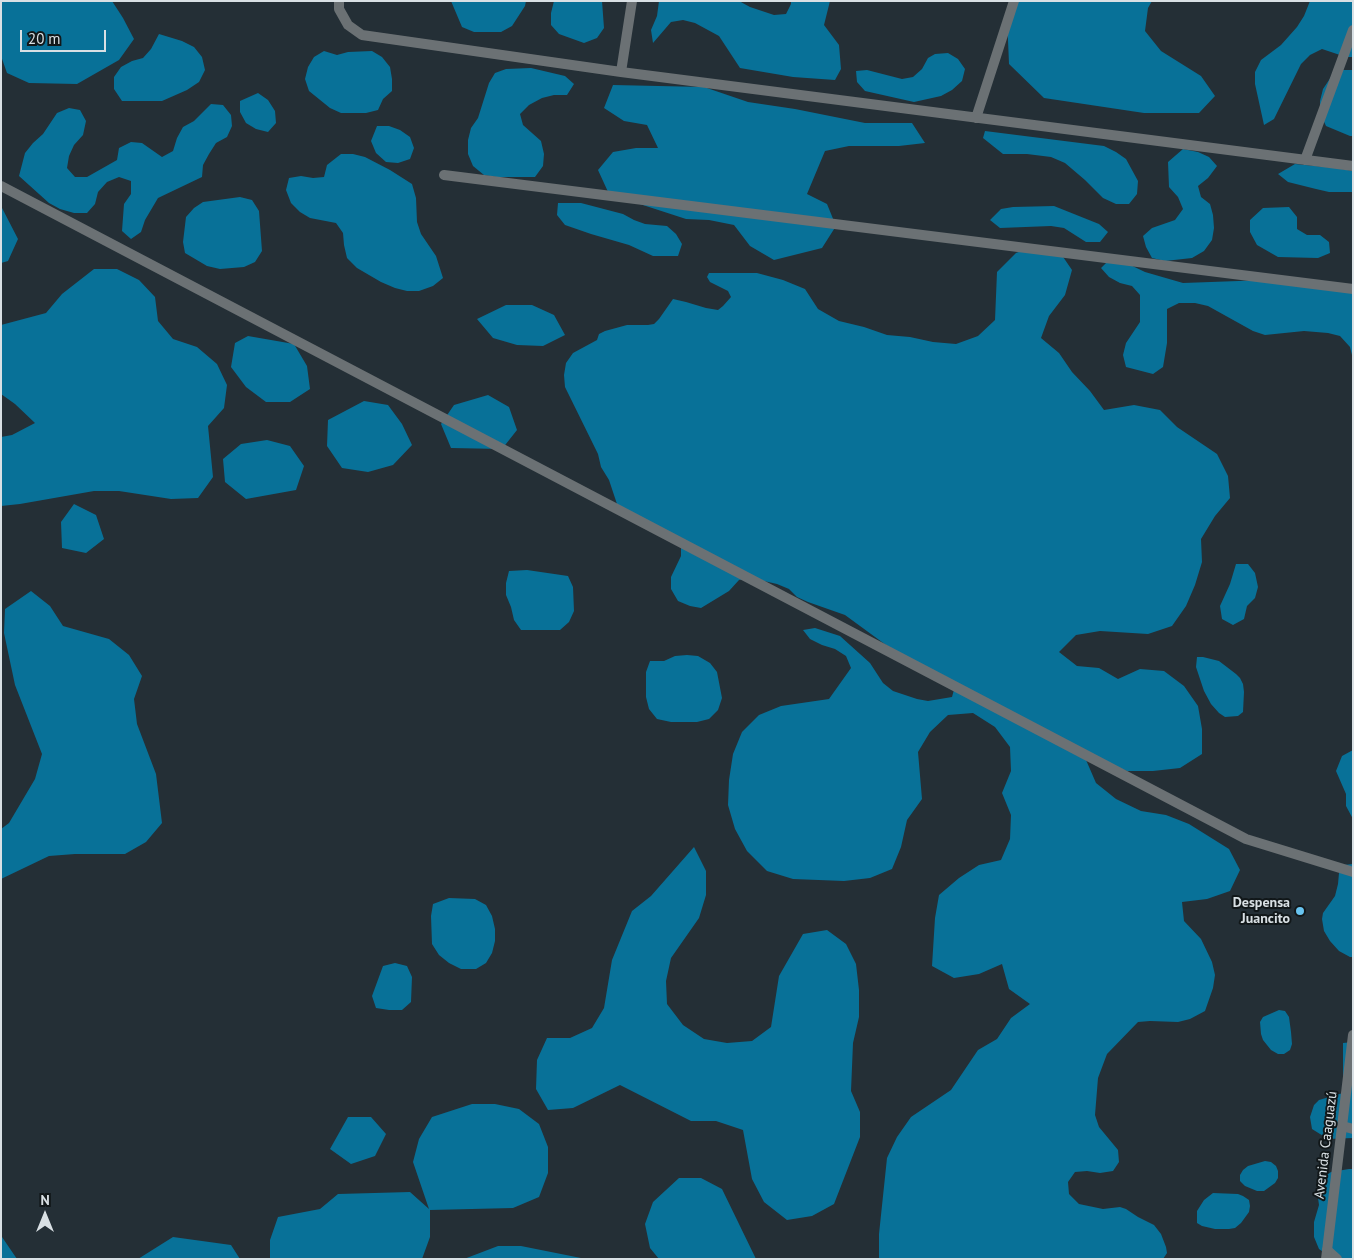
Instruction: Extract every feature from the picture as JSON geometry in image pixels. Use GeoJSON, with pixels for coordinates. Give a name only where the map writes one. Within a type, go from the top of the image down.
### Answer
{"type":"FeatureCollection","features":[{"type":"Feature","properties":{"kind":"street"},"geometry":{"type":"LineString","coordinates":[[339,1],[339,8],[348,25],[362,35],[621,72],[1353,166]]}},
{"type":"Feature","properties":{"kind":"street"},"geometry":{"type":"LineString","coordinates":[[621,72],[632,1]]}},
{"type":"Feature","properties":{"kind":"street"},"geometry":{"type":"LineString","coordinates":[[976,118],[1014,1]]}},
{"type":"Feature","properties":{"kind":"street"},"geometry":{"type":"LineString","coordinates":[[1305,160],[1353,30]]}},
{"type":"Feature","properties":{"kind":"street"},"geometry":{"type":"LineString","coordinates":[[444,175],[1353,289]]}},
{"type":"Feature","properties":{"kind":"street"},"geometry":{"type":"LineString","coordinates":[[1,186],[1246,839],[1353,872]]}},
{"type":"Feature","properties":{"kind":"street","name":"Avenida Caaguazú"},"geometry":{"type":"LineString","coordinates":[[1327,1254],[1353,1035]]}},
{"type":"Feature","properties":{"kind":"street"},"geometry":{"type":"LineString","coordinates":[[1342,1126],[1353,1129]]}},
{"type":"Feature","properties":{"kind":"street"},"geometry":{"type":"LineString","coordinates":[[1327,1254],[1337,1259]]}},
{"type":"Feature","properties":{"kind":"shaded area"},"geometry":{"type":"Polygon","coordinates":[[[1,1],[112,1],[134,39],[119,60],[77,84],[29,83],[7,73],[1,56],[1,1]]]}},
{"type":"Feature","properties":{"kind":"shaded area"},"geometry":{"type":"Polygon","coordinates":[[[451,1],[526,1],[525,6],[512,26],[501,32],[474,32],[462,27],[451,1]]]}},
{"type":"Feature","properties":{"kind":"shaded area"},"geometry":{"type":"Polygon","coordinates":[[[554,1],[602,1],[604,28],[597,38],[584,43],[559,34],[551,25],[554,1]]]}},
{"type":"Feature","properties":{"kind":"shaded area"},"geometry":{"type":"Polygon","coordinates":[[[659,1],[739,1],[774,15],[786,14],[791,1],[830,1],[824,25],[839,45],[841,69],[835,80],[793,77],[740,68],[719,36],[695,23],[683,20],[671,22],[653,43],[651,30],[657,16],[659,1]]]}},
{"type":"Feature","properties":{"kind":"shaded area"},"geometry":{"type":"Polygon","coordinates":[[[1009,1],[1152,1],[1148,8],[1145,31],[1161,51],[1201,76],[1215,96],[1199,113],[1144,113],[1044,98],[1009,64],[1007,16],[1009,1]]]}},
{"type":"Feature","properties":{"kind":"shaded area"},"geometry":{"type":"Polygon","coordinates":[[[1310,1],[1353,1],[1353,57],[1346,57],[1322,49],[1310,55],[1301,64],[1274,119],[1264,125],[1255,84],[1255,72],[1261,60],[1281,45],[1297,27],[1310,1]]]}},
{"type":"Feature","properties":{"kind":"shaded area"},"geometry":{"type":"Polygon","coordinates":[[[159,34],[194,47],[202,57],[205,70],[199,82],[187,90],[162,101],[122,101],[114,89],[114,77],[121,67],[143,58],[151,49],[159,34]]]}},
{"type":"Feature","properties":{"kind":"shaded area"},"geometry":{"type":"Polygon","coordinates":[[[324,51],[337,55],[348,52],[372,51],[382,57],[390,67],[392,91],[383,99],[378,110],[366,113],[341,113],[330,108],[309,91],[305,79],[308,67],[314,57],[324,51]]]}},
{"type":"Feature","properties":{"kind":"shaded area"},"geometry":{"type":"Polygon","coordinates":[[[948,53],[958,59],[965,69],[962,81],[952,90],[941,96],[914,102],[865,91],[857,82],[856,71],[867,70],[902,79],[913,77],[922,69],[928,58],[935,54],[948,53]]]}},
{"type":"Feature","properties":{"kind":"shaded area"},"geometry":{"type":"Polygon","coordinates":[[[531,68],[565,76],[574,84],[567,95],[554,95],[542,98],[529,105],[520,114],[523,125],[541,141],[544,154],[543,166],[535,177],[496,177],[484,175],[473,166],[468,154],[468,140],[471,128],[478,118],[489,83],[495,73],[506,69],[531,68]]]}},
{"type":"Feature","properties":{"kind":"shaded area"},"geometry":{"type":"Polygon","coordinates":[[[1342,70],[1353,70],[1353,136],[1326,126],[1320,113],[1323,89],[1331,77],[1342,70]]]}},
{"type":"Feature","properties":{"kind":"shaded area"},"geometry":{"type":"Polygon","coordinates":[[[613,85],[704,87],[748,102],[865,123],[912,123],[925,143],[899,146],[849,146],[825,151],[807,194],[827,204],[836,226],[822,248],[774,260],[750,246],[734,225],[709,220],[686,219],[609,194],[598,170],[613,152],[636,148],[658,148],[647,125],[624,121],[604,108],[613,85]]]}},
{"type":"Feature","properties":{"kind":"shaded area"},"geometry":{"type":"Polygon","coordinates":[[[258,93],[268,100],[275,111],[276,123],[268,132],[256,129],[246,123],[240,112],[240,101],[258,93]]]}},
{"type":"Feature","properties":{"kind":"shaded area"},"geometry":{"type":"Polygon","coordinates":[[[211,104],[223,105],[231,115],[232,126],[227,137],[216,143],[209,154],[203,165],[202,177],[158,198],[145,220],[141,232],[131,239],[122,231],[124,204],[131,194],[131,181],[119,177],[107,182],[98,192],[95,204],[87,213],[74,213],[49,203],[19,176],[25,153],[43,134],[57,113],[69,108],[80,110],[86,121],[83,135],[74,145],[69,156],[67,168],[75,177],[87,177],[117,160],[119,148],[131,142],[142,143],[162,157],[173,151],[183,127],[194,121],[211,104]]]}},
{"type":"Feature","properties":{"kind":"shaded area"},"geometry":{"type":"Polygon","coordinates":[[[377,126],[389,126],[400,130],[410,137],[414,148],[410,159],[398,163],[386,162],[376,153],[371,141],[377,126]]]}},
{"type":"Feature","properties":{"kind":"shaded area"},"geometry":{"type":"Polygon","coordinates":[[[985,131],[1104,146],[1126,159],[1138,181],[1137,194],[1129,204],[1116,204],[1103,198],[1065,163],[1051,157],[1003,154],[983,138],[985,131]]]}},
{"type":"Feature","properties":{"kind":"shaded area"},"geometry":{"type":"Polygon","coordinates":[[[1183,149],[1198,152],[1209,157],[1217,166],[1208,178],[1198,186],[1201,197],[1210,204],[1214,228],[1212,240],[1204,251],[1192,258],[1165,261],[1152,258],[1143,236],[1152,228],[1175,220],[1183,209],[1178,197],[1169,187],[1168,162],[1183,149]]]}},
{"type":"Feature","properties":{"kind":"shaded area"},"geometry":{"type":"Polygon","coordinates":[[[341,154],[365,157],[412,184],[416,198],[417,222],[421,234],[436,256],[443,278],[433,286],[419,291],[407,291],[381,282],[357,268],[347,258],[343,233],[336,223],[310,218],[291,203],[286,190],[289,178],[301,176],[324,177],[327,165],[341,154]]]}},
{"type":"Feature","properties":{"kind":"shaded area"},"geometry":{"type":"Polygon","coordinates":[[[1295,164],[1353,171],[1353,192],[1329,192],[1316,189],[1288,182],[1278,174],[1295,164]]]}},
{"type":"Feature","properties":{"kind":"shaded area"},"geometry":{"type":"Polygon","coordinates":[[[240,197],[252,200],[259,211],[262,251],[255,262],[244,267],[220,269],[207,266],[185,253],[183,242],[186,217],[194,208],[203,202],[240,197]]]}},
{"type":"Feature","properties":{"kind":"shaded area"},"geometry":{"type":"Polygon","coordinates":[[[558,203],[581,203],[623,214],[645,224],[667,226],[676,234],[682,244],[678,256],[653,256],[629,245],[565,225],[557,215],[558,203]]]}},
{"type":"Feature","properties":{"kind":"shaded area"},"geometry":{"type":"Polygon","coordinates":[[[1,206],[18,239],[8,261],[1,263],[1,206]]]}},
{"type":"Feature","properties":{"kind":"shaded area"},"geometry":{"type":"Polygon","coordinates":[[[1054,206],[1099,224],[1108,232],[1100,242],[1086,242],[1064,228],[1051,226],[1000,228],[990,220],[1001,209],[1054,206]]]}},
{"type":"Feature","properties":{"kind":"shaded area"},"geometry":{"type":"Polygon","coordinates":[[[1289,207],[1297,217],[1297,229],[1307,235],[1320,235],[1329,242],[1330,253],[1318,258],[1278,257],[1257,245],[1250,232],[1250,220],[1263,208],[1289,207]]]}},
{"type":"Feature","properties":{"kind":"shaded area"},"geometry":{"type":"Polygon","coordinates":[[[1037,245],[1059,251],[1072,270],[1065,295],[1049,316],[1041,338],[1059,353],[1072,372],[1090,391],[1104,410],[1134,405],[1160,410],[1177,427],[1217,454],[1228,476],[1230,498],[1215,516],[1201,539],[1202,562],[1195,585],[1186,606],[1172,626],[1148,634],[1100,631],[1076,635],[1059,652],[1077,666],[1099,668],[1118,679],[1140,669],[1164,671],[1184,686],[1198,706],[1202,729],[1202,754],[1180,768],[1127,771],[1083,753],[1096,783],[1116,799],[1141,811],[1166,815],[1189,824],[1229,849],[1240,870],[1230,891],[1207,899],[1182,902],[1184,921],[1201,939],[1212,962],[1215,975],[1213,988],[1205,1011],[1190,1019],[1178,1022],[1138,1022],[1107,1054],[1098,1078],[1095,1115],[1099,1127],[1118,1150],[1119,1162],[1113,1171],[1100,1173],[1075,1172],[1068,1182],[1069,1194],[1079,1204],[1103,1209],[1120,1207],[1154,1225],[1161,1234],[1166,1247],[1167,1253],[1163,1259],[879,1259],[879,1234],[887,1158],[897,1137],[911,1117],[951,1090],[978,1050],[997,1039],[1011,1018],[1030,1004],[1009,989],[1002,964],[979,974],[954,978],[932,966],[935,918],[939,895],[959,878],[979,865],[1001,860],[1010,839],[1011,815],[1002,793],[1011,771],[1010,747],[995,727],[973,713],[948,715],[930,732],[918,752],[922,799],[907,820],[901,847],[892,869],[870,878],[844,881],[793,879],[767,871],[747,851],[735,829],[728,805],[733,754],[742,732],[759,715],[781,706],[829,699],[851,668],[846,656],[835,649],[810,639],[803,630],[815,628],[840,636],[870,663],[883,683],[893,691],[928,701],[952,697],[955,686],[886,645],[845,615],[797,597],[789,589],[777,584],[751,578],[739,580],[729,591],[701,608],[678,601],[671,589],[671,577],[681,556],[681,544],[617,504],[609,480],[601,467],[598,454],[565,387],[564,375],[566,363],[573,353],[597,340],[599,334],[627,325],[654,324],[673,299],[718,310],[731,297],[728,291],[710,282],[707,277],[709,273],[757,273],[783,280],[805,289],[818,309],[839,321],[887,335],[956,344],[978,336],[995,320],[997,272],[1016,253],[1037,245]]]}},
{"type":"Feature","properties":{"kind":"shaded area"},"geometry":{"type":"Polygon","coordinates":[[[1110,259],[1122,261],[1145,272],[1183,283],[1266,280],[1353,286],[1353,359],[1350,347],[1340,336],[1304,331],[1265,335],[1253,331],[1208,306],[1195,303],[1179,303],[1167,309],[1167,343],[1163,367],[1153,374],[1126,367],[1123,355],[1126,343],[1140,322],[1140,295],[1132,286],[1120,283],[1109,277],[1101,268],[1110,259]]]}},
{"type":"Feature","properties":{"kind":"shaded area"},"geometry":{"type":"Polygon","coordinates":[[[94,269],[117,269],[139,280],[155,297],[158,321],[173,339],[197,347],[217,364],[227,385],[224,408],[208,426],[213,477],[198,498],[171,499],[119,491],[94,491],[1,506],[1,437],[12,435],[35,423],[1,394],[1,325],[46,313],[62,294],[94,269]]]}},
{"type":"Feature","properties":{"kind":"shaded area"},"geometry":{"type":"Polygon","coordinates":[[[506,305],[532,305],[554,315],[565,335],[543,346],[517,345],[493,338],[477,319],[506,305]]]}},
{"type":"Feature","properties":{"kind":"shaded area"},"geometry":{"type":"Polygon","coordinates":[[[248,336],[294,344],[307,366],[310,389],[290,402],[266,402],[246,387],[231,367],[235,343],[248,336]]]}},
{"type":"Feature","properties":{"kind":"shaded area"},"geometry":{"type":"Polygon","coordinates":[[[488,395],[509,407],[517,430],[502,449],[451,448],[441,424],[454,405],[488,395]]]}},
{"type":"Feature","properties":{"kind":"shaded area"},"geometry":{"type":"Polygon","coordinates":[[[364,401],[388,405],[402,424],[412,445],[393,465],[368,472],[342,468],[327,446],[328,420],[364,401]]]}},
{"type":"Feature","properties":{"kind":"shaded area"},"geometry":{"type":"Polygon","coordinates":[[[267,440],[290,446],[304,466],[296,490],[246,499],[225,482],[223,459],[241,444],[267,440]]]}},
{"type":"Feature","properties":{"kind":"shaded area"},"geometry":{"type":"Polygon","coordinates":[[[74,504],[96,515],[104,539],[86,553],[62,548],[61,522],[74,504]]]}},
{"type":"Feature","properties":{"kind":"shaded area"},"geometry":{"type":"Polygon","coordinates":[[[1236,564],[1248,564],[1255,573],[1258,587],[1255,598],[1247,606],[1244,619],[1233,625],[1222,619],[1220,606],[1230,584],[1236,564]]]}},
{"type":"Feature","properties":{"kind":"shaded area"},"geometry":{"type":"Polygon","coordinates":[[[527,570],[568,576],[573,587],[574,611],[569,622],[560,630],[521,630],[514,620],[506,595],[509,571],[527,570]]]}},
{"type":"Feature","properties":{"kind":"shaded area"},"geometry":{"type":"Polygon","coordinates":[[[31,591],[50,606],[63,626],[109,639],[129,655],[142,676],[134,699],[137,724],[156,774],[162,823],[146,842],[125,854],[49,856],[1,879],[1,829],[9,823],[35,779],[42,754],[15,685],[4,633],[5,609],[31,591]]]}},
{"type":"Feature","properties":{"kind":"shaded area"},"geometry":{"type":"Polygon","coordinates":[[[675,656],[698,656],[710,663],[717,672],[722,698],[718,710],[709,719],[697,722],[671,722],[657,719],[649,709],[646,697],[646,672],[650,661],[664,661],[675,656]]]}},
{"type":"Feature","properties":{"kind":"shaded area"},"geometry":{"type":"Polygon","coordinates":[[[1197,657],[1219,661],[1240,678],[1244,692],[1243,712],[1238,716],[1225,717],[1211,704],[1204,691],[1196,667],[1197,657]]]}},
{"type":"Feature","properties":{"kind":"shaded area"},"geometry":{"type":"Polygon","coordinates":[[[1353,750],[1353,819],[1346,806],[1346,794],[1336,771],[1342,756],[1353,750]]]}},
{"type":"Feature","properties":{"kind":"shaded area"},"geometry":{"type":"Polygon","coordinates":[[[694,847],[706,871],[706,895],[699,918],[671,958],[666,981],[667,1004],[683,1025],[704,1039],[727,1043],[752,1041],[771,1027],[779,976],[803,934],[827,930],[846,944],[856,964],[859,990],[859,1017],[853,1043],[851,1091],[860,1112],[860,1137],[834,1204],[812,1216],[787,1220],[764,1202],[752,1179],[743,1130],[716,1121],[691,1121],[620,1085],[573,1108],[548,1110],[536,1089],[537,1060],[547,1038],[570,1038],[592,1028],[604,1008],[612,960],[632,911],[651,896],[694,847]]]}},
{"type":"Feature","properties":{"kind":"shaded area"},"geometry":{"type":"Polygon","coordinates":[[[1353,864],[1353,957],[1350,957],[1339,951],[1330,941],[1324,931],[1322,919],[1323,913],[1335,896],[1339,873],[1344,865],[1353,864]]]}},
{"type":"Feature","properties":{"kind":"shaded area"},"geometry":{"type":"Polygon","coordinates":[[[449,898],[475,899],[486,905],[492,916],[495,941],[492,953],[486,963],[476,969],[461,969],[449,963],[439,955],[432,944],[431,916],[433,904],[449,898]]]}},
{"type":"Feature","properties":{"kind":"shaded area"},"geometry":{"type":"Polygon","coordinates":[[[395,963],[407,966],[412,977],[411,1002],[402,1010],[376,1008],[372,996],[383,966],[395,963]]]}},
{"type":"Feature","properties":{"kind":"shaded area"},"geometry":{"type":"Polygon","coordinates":[[[1279,1010],[1285,1011],[1289,1017],[1291,1032],[1292,1044],[1290,1050],[1284,1054],[1278,1054],[1271,1050],[1261,1034],[1260,1022],[1263,1017],[1279,1010]]]}},
{"type":"Feature","properties":{"kind":"shaded area"},"geometry":{"type":"Polygon","coordinates":[[[1353,1042],[1353,1138],[1328,1139],[1312,1129],[1310,1117],[1314,1105],[1319,1100],[1343,1093],[1343,1043],[1353,1042]]]}},
{"type":"Feature","properties":{"kind":"shaded area"},"geometry":{"type":"Polygon","coordinates":[[[472,1104],[495,1104],[519,1109],[539,1124],[548,1147],[548,1173],[539,1197],[513,1208],[430,1210],[430,1237],[422,1259],[270,1259],[270,1240],[278,1217],[320,1209],[338,1194],[410,1192],[429,1209],[413,1162],[419,1139],[432,1117],[472,1104]]]}},
{"type":"Feature","properties":{"kind":"shaded area"},"geometry":{"type":"Polygon","coordinates":[[[348,1117],[371,1117],[386,1134],[375,1156],[351,1164],[330,1149],[348,1117]]]}},
{"type":"Feature","properties":{"kind":"shaded area"},"geometry":{"type":"Polygon","coordinates":[[[1265,1161],[1271,1162],[1276,1166],[1278,1178],[1275,1183],[1264,1191],[1257,1191],[1245,1186],[1240,1181],[1240,1175],[1248,1166],[1265,1161]]]}},
{"type":"Feature","properties":{"kind":"shaded area"},"geometry":{"type":"Polygon","coordinates":[[[1353,1169],[1353,1259],[1333,1259],[1319,1249],[1314,1237],[1314,1222],[1319,1205],[1318,1186],[1325,1176],[1331,1172],[1353,1169]]]}},
{"type":"Feature","properties":{"kind":"shaded area"},"geometry":{"type":"Polygon","coordinates":[[[679,1178],[701,1178],[722,1189],[756,1259],[659,1259],[650,1248],[645,1224],[653,1202],[679,1178]]]}},
{"type":"Feature","properties":{"kind":"shaded area"},"geometry":{"type":"Polygon","coordinates":[[[1213,1193],[1238,1194],[1249,1200],[1249,1212],[1235,1228],[1215,1229],[1197,1223],[1197,1211],[1204,1200],[1213,1193]]]}},
{"type":"Feature","properties":{"kind":"shaded area"},"geometry":{"type":"Polygon","coordinates":[[[1,1214],[2,1237],[17,1259],[1,1259],[1,1214]]]}},
{"type":"Feature","properties":{"kind":"shaded area"},"geometry":{"type":"Polygon","coordinates":[[[173,1237],[231,1245],[240,1259],[138,1259],[173,1237]]]}},
{"type":"Feature","properties":{"kind":"shaded area"},"geometry":{"type":"Polygon","coordinates":[[[498,1246],[521,1246],[586,1259],[464,1259],[498,1246]]]}},
{"type":"Feature","properties":{"kind":"place","name":"Despensa Juancito"},"geometry":{"type":"Point","coordinates":[1300,911]}}]}
